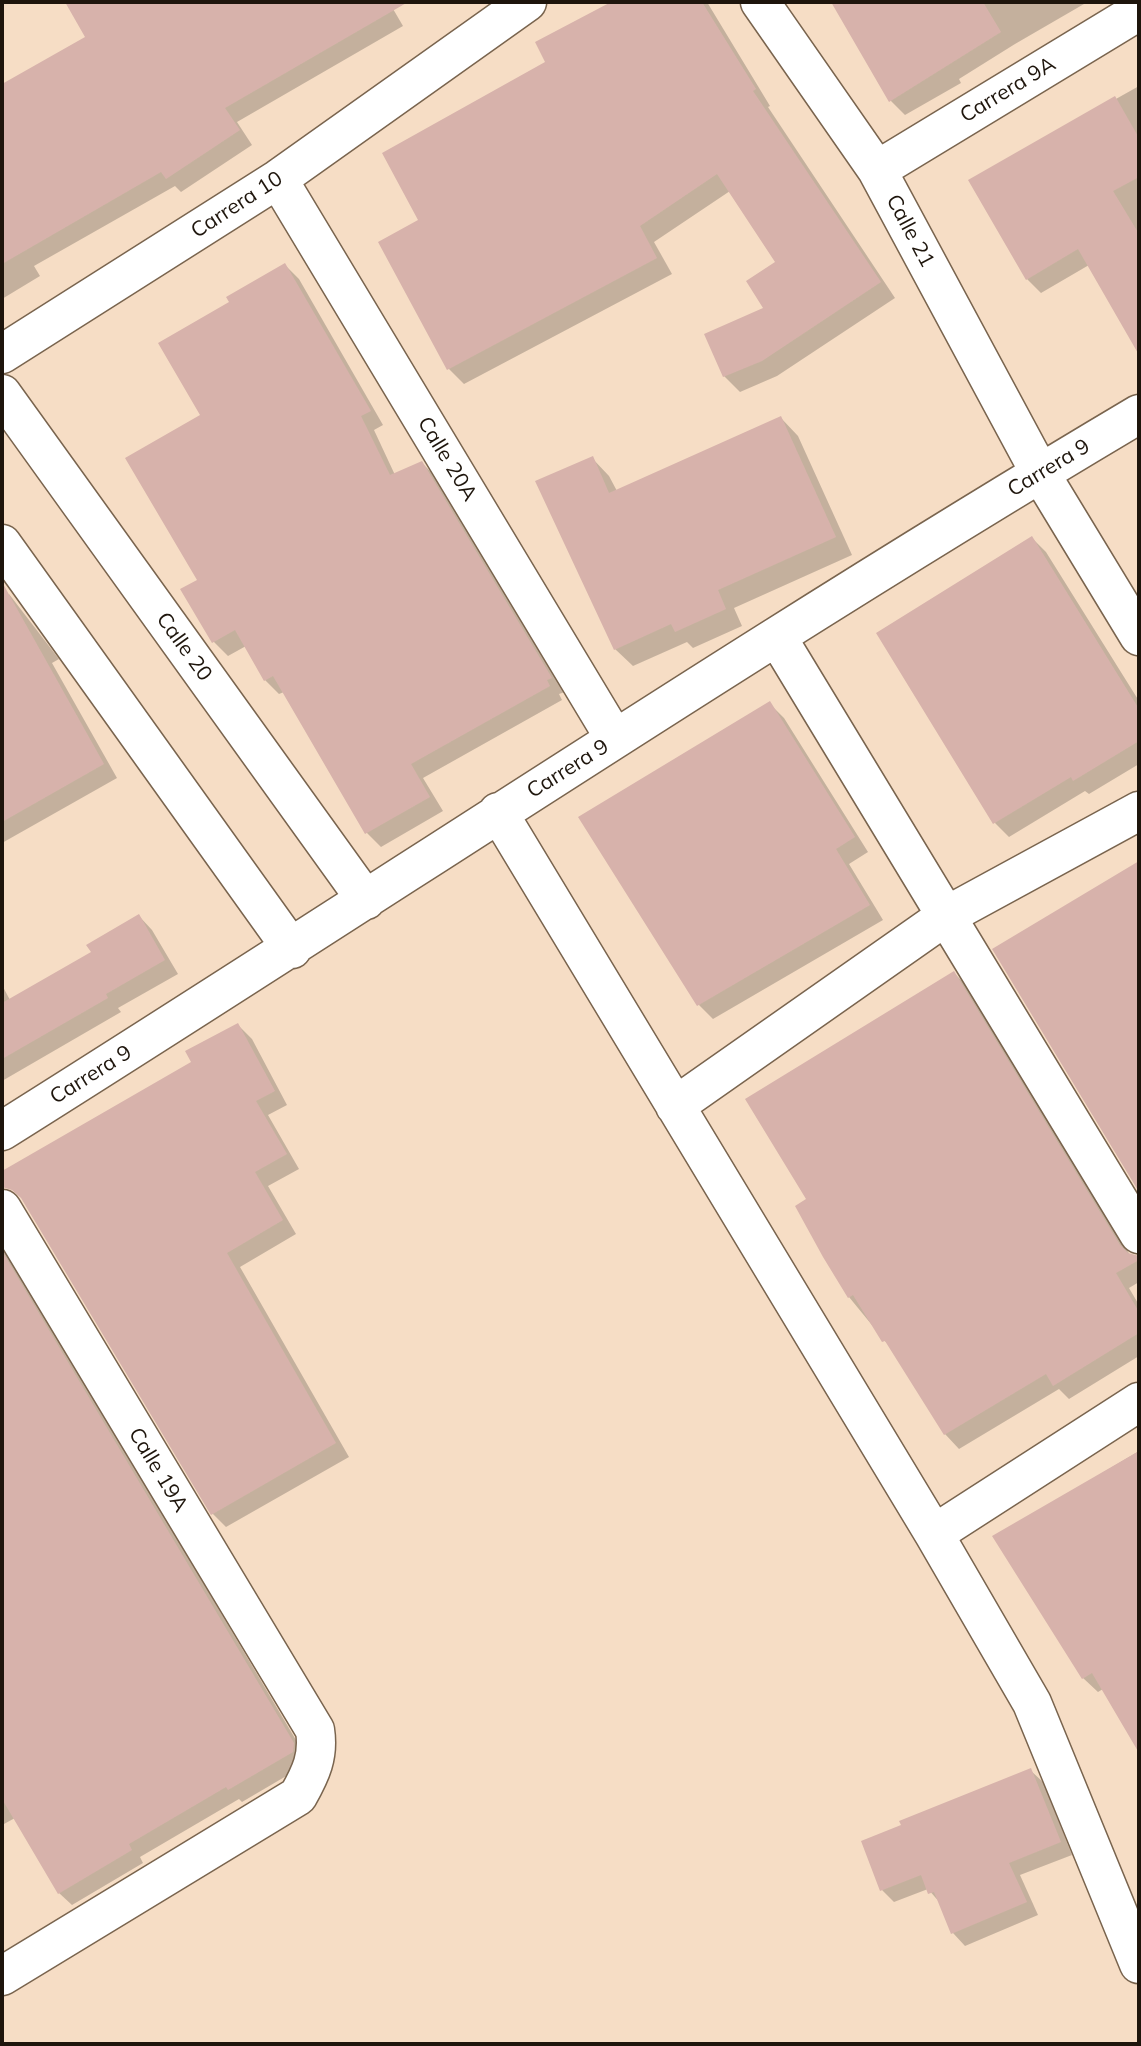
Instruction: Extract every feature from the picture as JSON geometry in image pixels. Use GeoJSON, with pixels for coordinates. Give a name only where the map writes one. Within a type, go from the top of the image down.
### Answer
{"type":"FeatureCollection","features":[{"type":"Feature","properties":{"kind":"street","name":"Carrera 10"},"geometry":{"type":"LineString","coordinates":[[2,354],[278,179],[527,2]]}},
{"type":"Feature","properties":{"kind":"street","name":"Calle 21"},"geometry":{"type":"LineString","coordinates":[[760,2],[877,170],[1040,473],[1139,636]]}},
{"type":"Feature","properties":{"kind":"street","name":"Carrera 9A"},"geometry":{"type":"LineString","coordinates":[[877,170],[1139,11]]}},
{"type":"Feature","properties":{"kind":"street","name":"Calle 20A"},"geometry":{"type":"LineString","coordinates":[[278,179],[615,739]]}},
{"type":"Feature","properties":{"kind":"street","name":"Calle 20"},"geometry":{"type":"LineString","coordinates":[[2,394],[366,900]]}},
{"type":"Feature","properties":{"kind":"street","name":"Carrera 9"},"geometry":{"type":"LineString","coordinates":[[2,1131],[292,949],[498,812],[1139,414]]}},
{"type":"Feature","properties":{"kind":"street"},"geometry":{"type":"LineString","coordinates":[[2,544],[292,949]]}},
{"type":"Feature","properties":{"kind":"street"},"geometry":{"type":"LineString","coordinates":[[778,637],[1139,1234]]}},
{"type":"Feature","properties":{"kind":"street"},"geometry":{"type":"LineString","coordinates":[[675,1106],[946,916],[1139,811]]}},
{"type":"Feature","properties":{"kind":"street"},"geometry":{"type":"LineString","coordinates":[[498,812],[934,1534],[1032,1703],[1139,1964]]}},
{"type":"Feature","properties":{"kind":"street","name":"Calle 19A"},"geometry":{"type":"LineString","coordinates":[[2,1209],[315,1730],[318,1749],[312,1771],[298,1796],[6,1963]]}},
{"type":"Feature","properties":{"kind":"street"},"geometry":{"type":"LineString","coordinates":[[934,1534],[1139,1402]]}},
{"type":"Feature","properties":{"kind":"building"},"geometry":{"type":"Polygon","coordinates":[[[65,2],[408,2],[225,108],[240,130],[166,179],[161,172],[2,264],[2,84],[85,37],[65,2]]]}},
{"type":"Feature","properties":{"kind":"building"},"geometry":{"type":"Polygon","coordinates":[[[611,2],[702,2],[756,89],[753,91],[881,282],[762,361],[723,377],[704,334],[763,308],[746,281],[775,262],[717,174],[640,226],[657,258],[447,370],[378,242],[418,220],[382,153],[545,62],[535,42],[611,2]]]}},
{"type":"Feature","properties":{"kind":"building"},"geometry":{"type":"Polygon","coordinates":[[[831,2],[983,2],[1001,32],[889,102],[831,2]]]}},
{"type":"Feature","properties":{"kind":"building"},"geometry":{"type":"Polygon","coordinates":[[[1115,96],[1139,138],[1139,177],[1113,191],[1139,234],[1139,355],[1078,249],[1026,280],[968,180],[1115,96]]]}},
{"type":"Feature","properties":{"kind":"building"},"geometry":{"type":"Polygon","coordinates":[[[285,263],[371,411],[361,416],[390,475],[422,461],[552,678],[547,680],[550,686],[411,764],[430,797],[365,834],[273,676],[264,681],[235,630],[212,643],[180,589],[197,580],[125,458],[200,415],[158,343],[229,302],[226,297],[285,263]]]}},
{"type":"Feature","properties":{"kind":"building"},"geometry":{"type":"Polygon","coordinates":[[[781,416],[836,537],[718,590],[726,609],[675,632],[671,624],[614,650],[535,481],[593,456],[609,493],[781,416]]]}},
{"type":"Feature","properties":{"kind":"building"},"geometry":{"type":"Polygon","coordinates":[[[1032,536],[1139,709],[1139,741],[1073,781],[1071,777],[993,824],[876,633],[1032,536]]]}},
{"type":"Feature","properties":{"kind":"building"},"geometry":{"type":"Polygon","coordinates":[[[2,582],[104,764],[2,822],[2,582]]]}},
{"type":"Feature","properties":{"kind":"building"},"geometry":{"type":"Polygon","coordinates":[[[770,701],[855,837],[836,849],[870,905],[697,1006],[578,817],[770,701]]]}},
{"type":"Feature","properties":{"kind":"building"},"geometry":{"type":"Polygon","coordinates":[[[1139,861],[1139,1192],[992,949],[1139,861]]]}},
{"type":"Feature","properties":{"kind":"building"},"geometry":{"type":"Polygon","coordinates":[[[139,914],[165,960],[106,994],[108,998],[2,1059],[2,1003],[91,952],[86,945],[139,914]]]}},
{"type":"Feature","properties":{"kind":"building"},"geometry":{"type":"Polygon","coordinates":[[[954,971],[1120,1245],[1128,1253],[1139,1256],[1139,1260],[1116,1273],[1139,1312],[1139,1333],[1053,1386],[1046,1374],[944,1435],[885,1341],[882,1342],[853,1295],[848,1298],[823,1257],[795,1206],[806,1199],[745,1099],[954,971]]]}},
{"type":"Feature","properties":{"kind":"building"},"geometry":{"type":"Polygon","coordinates":[[[238,1023],[275,1091],[256,1101],[287,1154],[255,1172],[283,1220],[227,1253],[336,1443],[211,1515],[21,1198],[12,1190],[2,1187],[2,1171],[191,1062],[185,1051],[238,1023]]]}},
{"type":"Feature","properties":{"kind":"building"},"geometry":{"type":"Polygon","coordinates":[[[2,1251],[294,1743],[293,1752],[228,1790],[226,1787],[129,1844],[132,1850],[58,1894],[2,1799],[2,1251]]]}},
{"type":"Feature","properties":{"kind":"building"},"geometry":{"type":"Polygon","coordinates":[[[1139,1451],[1139,1753],[1092,1673],[1082,1679],[992,1536],[1139,1451]]]}},
{"type":"Feature","properties":{"kind":"building"},"geometry":{"type":"Polygon","coordinates":[[[1031,1768],[1061,1842],[1009,1863],[1027,1902],[951,1934],[934,1892],[928,1894],[921,1875],[880,1891],[861,1841],[901,1825],[899,1821],[1031,1768]]]}}]}
